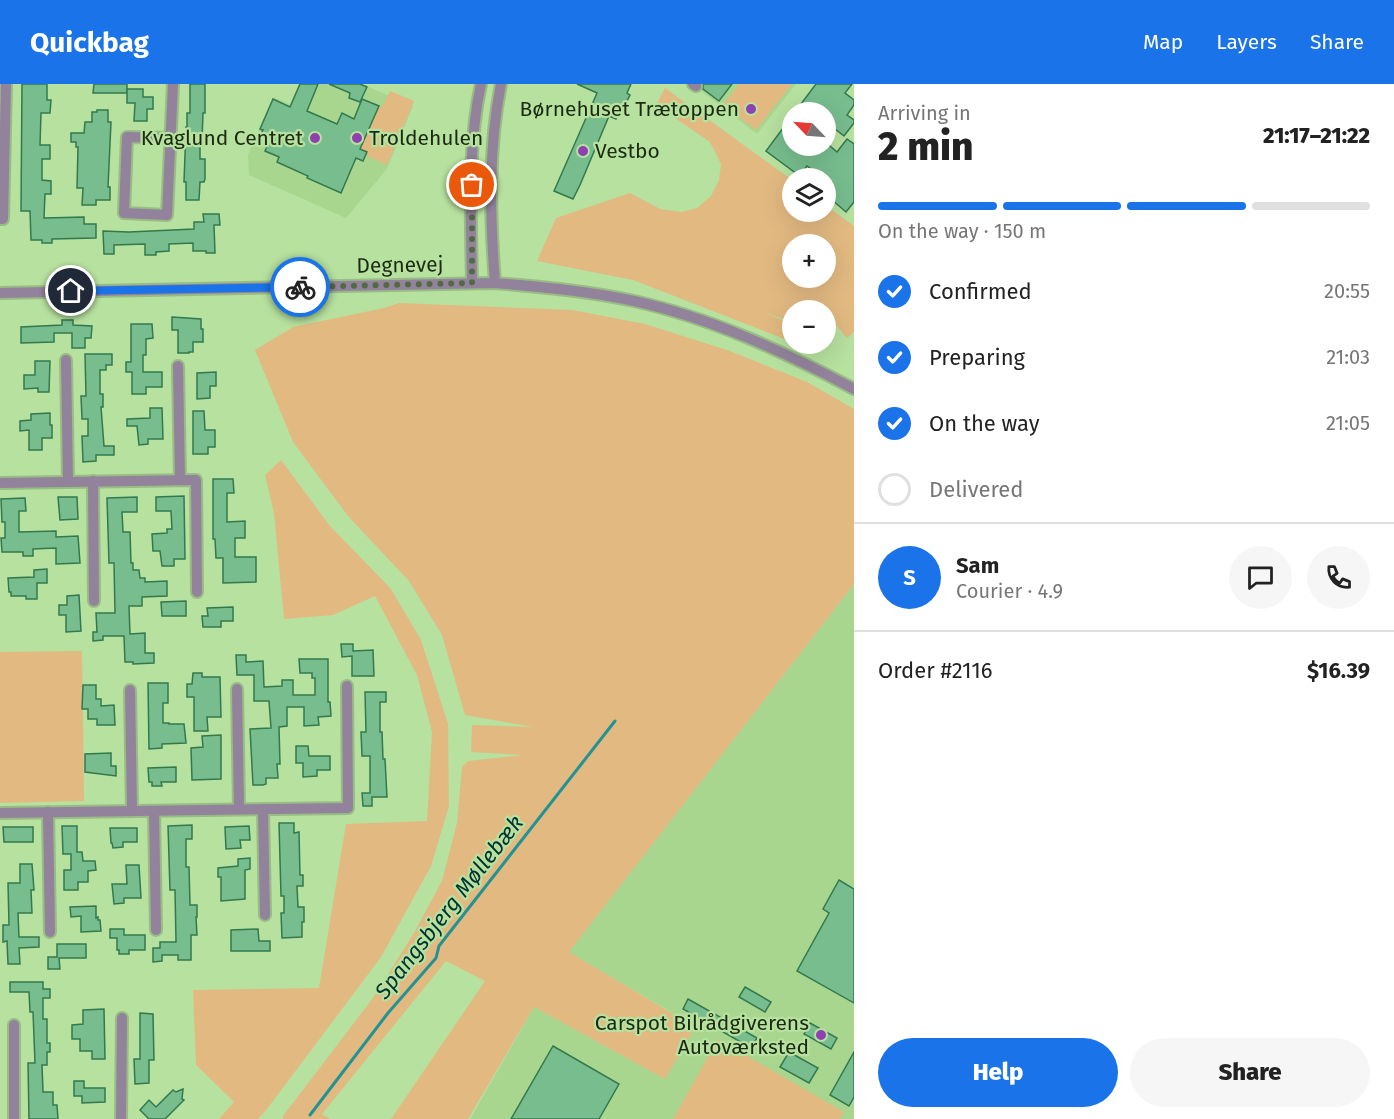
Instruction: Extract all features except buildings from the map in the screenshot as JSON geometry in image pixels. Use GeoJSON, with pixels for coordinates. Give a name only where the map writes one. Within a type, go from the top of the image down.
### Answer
{"type":"FeatureCollection","features":[{"type":"Feature","properties":{"kind":"street"},"geometry":{"type":"LineString","coordinates":[[0,219],[3,219],[3,128],[6,84]]}},
{"type":"Feature","properties":{"kind":"street"},"geometry":{"type":"LineString","coordinates":[[171,138],[128,136],[124,213],[167,215],[171,138],[173,84]]}},
{"type":"Feature","properties":{"kind":"street"},"geometry":{"type":"LineString","coordinates":[[472,283],[471,164],[481,84]]}},
{"type":"Feature","properties":{"kind":"street"},"geometry":{"type":"LineString","coordinates":[[495,283],[492,140],[501,84]]}},
{"type":"Feature","properties":{"kind":"street","name":"Degnevej"},"geometry":{"type":"LineString","coordinates":[[0,293],[472,283],[574,290],[635,301],[684,314],[760,342],[854,389]]}},
{"type":"Feature","properties":{"kind":"street"},"geometry":{"type":"LineString","coordinates":[[66,360],[68,482]]}},
{"type":"Feature","properties":{"kind":"street"},"geometry":{"type":"LineString","coordinates":[[178,366],[180,480]]}},
{"type":"Feature","properties":{"kind":"street"},"geometry":{"type":"LineString","coordinates":[[0,483],[196,480],[198,592]]}},
{"type":"Feature","properties":{"kind":"street"},"geometry":{"type":"LineString","coordinates":[[93,482],[94,601]]}},
{"type":"Feature","properties":{"kind":"street"},"geometry":{"type":"LineString","coordinates":[[0,813],[348,808],[347,686]]}},
{"type":"Feature","properties":{"kind":"street"},"geometry":{"type":"LineString","coordinates":[[237,689],[239,809]]}},
{"type":"Feature","properties":{"kind":"street"},"geometry":{"type":"LineString","coordinates":[[130,690],[132,811]]}},
{"type":"Feature","properties":{"kind":"street"},"geometry":{"type":"LineString","coordinates":[[263,809],[265,915]]}},
{"type":"Feature","properties":{"kind":"street"},"geometry":{"type":"LineString","coordinates":[[154,811],[156,930]]}},
{"type":"Feature","properties":{"kind":"street"},"geometry":{"type":"LineString","coordinates":[[48,812],[50,932]]}},
{"type":"Feature","properties":{"kind":"street"},"geometry":{"type":"LineString","coordinates":[[121,1119],[122,1018]]}},
{"type":"Feature","properties":{"kind":"street"},"geometry":{"type":"LineString","coordinates":[[14,1119],[15,1025]]}},
{"type":"Feature","properties":{"kind":"shaded area"},"geometry":{"type":"Polygon","coordinates":[[[299,84],[362,84],[413,106],[387,169],[346,218],[249,175],[248,155],[273,97],[290,104],[299,84]]]}},
{"type":"Feature","properties":{"kind":"shaded area","name":"Børnehuset Trætoppen"},"geometry":{"type":"Polygon","coordinates":[[[692,84],[796,84],[757,134],[692,84]]]}},
{"type":"Feature","properties":{"kind":"shaded area","name":"Børnehuset Trætoppen"},"geometry":{"type":"Polygon","coordinates":[[[739,84],[792,84],[756,130],[723,105],[739,84]]]}},
{"type":"Feature","properties":{"kind":"shaded area"},"geometry":{"type":"Polygon","coordinates":[[[665,88],[782,173],[782,222],[836,222],[836,213],[854,226],[854,332],[847,338],[836,325],[836,300],[782,300],[782,319],[763,312],[782,320],[782,338],[633,280],[537,261],[556,218],[630,193],[660,209],[682,212],[697,208],[711,196],[719,180],[721,164],[710,142],[656,105],[665,88]]]}},
{"type":"Feature","properties":{"kind":"shaded area"},"geometry":{"type":"Polygon","coordinates":[[[390,91],[414,101],[387,165],[365,155],[367,152],[360,149],[379,106],[382,107],[390,91]]]}},
{"type":"Feature","properties":{"kind":"shaded area"},"geometry":{"type":"Polygon","coordinates":[[[399,303],[572,310],[645,324],[727,350],[807,382],[854,409],[854,584],[569,952],[695,1027],[665,1079],[534,1007],[468,1119],[391,1119],[485,981],[446,961],[322,1114],[330,1119],[283,1119],[373,998],[414,933],[442,881],[457,823],[462,767],[468,761],[523,755],[471,752],[472,725],[533,727],[465,715],[442,635],[409,581],[348,516],[293,442],[255,350],[293,327],[399,303]]]}},
{"type":"Feature","properties":{"kind":"shaded area"},"geometry":{"type":"Polygon","coordinates":[[[281,460],[330,526],[391,589],[421,640],[448,724],[449,806],[431,866],[381,957],[258,1119],[219,1119],[234,1102],[196,1065],[193,990],[319,988],[346,824],[427,821],[432,732],[417,675],[375,596],[333,615],[284,619],[274,513],[265,475],[281,460]]]}},
{"type":"Feature","properties":{"kind":"shaded area"},"geometry":{"type":"Polygon","coordinates":[[[854,584],[854,1119],[470,1119],[534,1007],[664,1078],[695,1026],[568,952],[854,584]]]}},
{"type":"Feature","properties":{"kind":"shaded area"},"geometry":{"type":"Polygon","coordinates":[[[82,651],[84,801],[0,803],[0,652],[82,651]]]}},
{"type":"Feature","properties":{"kind":"shaded area"},"geometry":{"type":"Polygon","coordinates":[[[718,1039],[844,1112],[840,1119],[673,1119],[718,1039]]]}},
{"type":"Feature","properties":{"kind":"waterway","name":"Spangsbjerg Møllebæk"},"geometry":{"type":"LineString","coordinates":[[310,1115],[388,1013],[436,958],[439,946],[615,721]]}},
{"type":"Feature","properties":{"kind":"way so far"},"geometry":{"type":"LineString","coordinates":[[300,287],[472,283],[472,185]]}},
{"type":"Feature","properties":{"kind":"place","name":"Børnehuset Trætoppen"},"geometry":{"type":"Point","coordinates":[751,109]}},
{"type":"Feature","properties":{"kind":"place","name":"Kvaglund Centret"},"geometry":{"type":"Point","coordinates":[315,138]}},
{"type":"Feature","properties":{"kind":"place","name":"Troldehulen"},"geometry":{"type":"Point","coordinates":[357,138]}},
{"type":"Feature","properties":{"kind":"place","name":"Vestbo"},"geometry":{"type":"Point","coordinates":[583,151]}},
{"type":"Feature","properties":{"kind":"place","name":"Carspot Bilrådgiverens Autoværksted"},"geometry":{"type":"Point","coordinates":[821,1035]}},
{"type":"Feature","properties":{"kind":"route"},"geometry":{"type":"LineString","coordinates":[[71,291],[300,287]]}}]}
